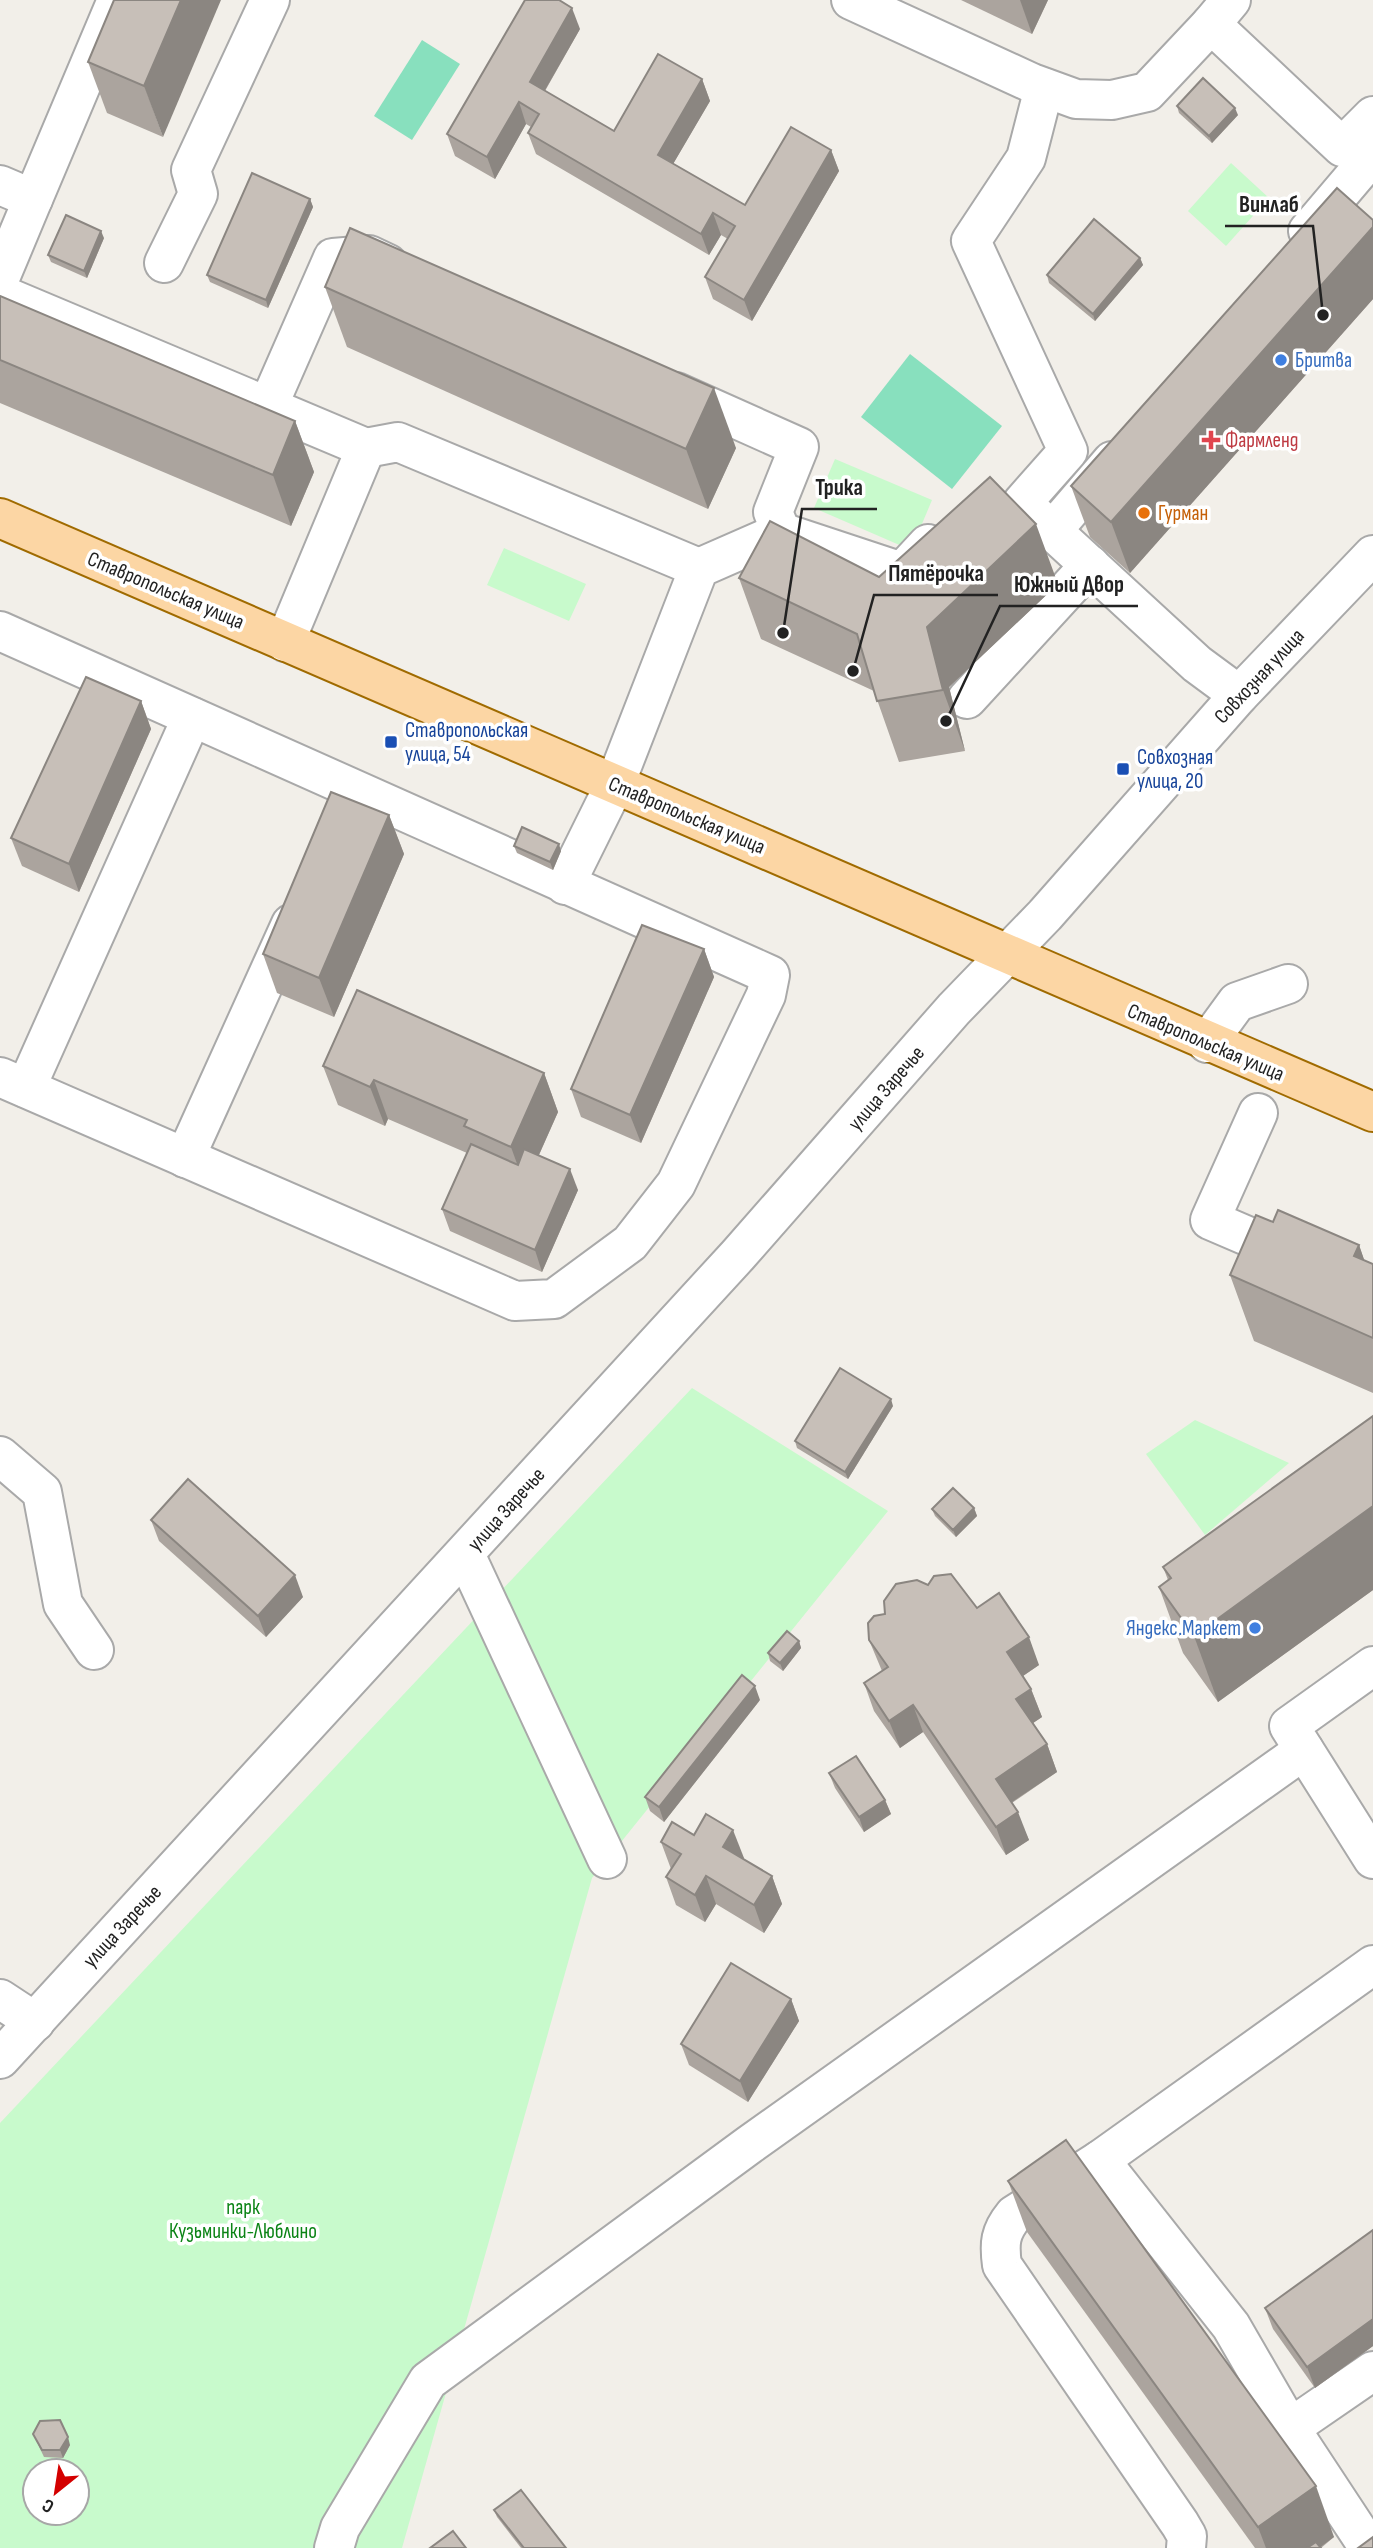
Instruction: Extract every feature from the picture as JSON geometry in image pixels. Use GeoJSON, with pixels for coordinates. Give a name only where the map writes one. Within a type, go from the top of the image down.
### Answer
{"type":"FeatureCollection","features":[{"type":"Feature","properties":{"kind":"main road","name":"Ставропольская улица"},"geometry":{"type":"LineString","coordinates":[[0,518],[1005,953],[1206,1043],[1373,1112]]}},
{"type":"Feature","properties":{"kind":"street"},"geometry":{"type":"LineString","coordinates":[[0,278],[17,192],[117,0]]}},
{"type":"Feature","properties":{"kind":"street"},"geometry":{"type":"LineString","coordinates":[[164,263],[198,194],[191,170],[270,0]]}},
{"type":"Feature","properties":{"kind":"street"},"geometry":{"type":"LineString","coordinates":[[851,0],[1044,88],[1076,99],[1112,100],[1147,92],[1221,12],[1362,155]]}},
{"type":"Feature","properties":{"kind":"street"},"geometry":{"type":"LineString","coordinates":[[565,885],[615,784],[699,568],[781,532],[902,572],[1068,451],[971,241],[1026,158],[1044,88]]}},
{"type":"Feature","properties":{"kind":"street"},"geometry":{"type":"LineString","coordinates":[[1282,262],[1362,155],[1373,116]]}},
{"type":"Feature","properties":{"kind":"street"},"geometry":{"type":"LineString","coordinates":[[268,406],[333,258],[369,255],[420,278]]}},
{"type":"Feature","properties":{"kind":"street"},"geometry":{"type":"LineString","coordinates":[[0,294],[366,448],[398,442],[699,568]]}},
{"type":"Feature","properties":{"kind":"street"},"geometry":{"type":"LineString","coordinates":[[647,379],[799,447],[773,512],[781,532]]}},
{"type":"Feature","properties":{"kind":"street"},"geometry":{"type":"LineString","coordinates":[[1052,531],[1131,438]]}},
{"type":"Feature","properties":{"kind":"street"},"geometry":{"type":"LineString","coordinates":[[285,642],[366,448]]}},
{"type":"Feature","properties":{"kind":"street"},"geometry":{"type":"LineString","coordinates":[[987,508],[1052,531],[1197,664],[1239,695]]}},
{"type":"Feature","properties":{"kind":"street"},"geometry":{"type":"LineString","coordinates":[[967,699],[1090,565]]}},
{"type":"Feature","properties":{"kind":"street","name":"Совхозная улица"},"geometry":{"type":"LineString","coordinates":[[1005,953],[1045,915],[1239,695],[1367,572]]}},
{"type":"Feature","properties":{"kind":"street"},"geometry":{"type":"LineString","coordinates":[[0,631],[192,717],[346,802],[565,885],[770,975],[766,995],[676,1184],[630,1243],[554,1299],[515,1301],[13,1082],[192,717]]}},
{"type":"Feature","properties":{"kind":"street"},"geometry":{"type":"LineString","coordinates":[[185,1158],[306,891]]}},
{"type":"Feature","properties":{"kind":"street","name":"улица Заречье"},"geometry":{"type":"LineString","coordinates":[[0,2059],[738,1255],[1005,953]]}},
{"type":"Feature","properties":{"kind":"street"},"geometry":{"type":"LineString","coordinates":[[1206,1043],[1237,1002],[1288,984]]}},
{"type":"Feature","properties":{"kind":"street"},"geometry":{"type":"LineString","coordinates":[[1258,1113],[1210,1220],[1373,1290]]}},
{"type":"Feature","properties":{"kind":"street"},"geometry":{"type":"LineString","coordinates":[[0,1457],[42,1492],[63,1604],[94,1650]]}},
{"type":"Feature","properties":{"kind":"street"},"geometry":{"type":"LineString","coordinates":[[465,1554],[607,1859]]}},
{"type":"Feature","properties":{"kind":"street"},"geometry":{"type":"LineString","coordinates":[[1373,1666],[1289,1726],[1373,1859]]}},
{"type":"Feature","properties":{"kind":"street"},"geometry":{"type":"LineString","coordinates":[[334,2548],[340,2529],[428,2381],[749,2146],[1304,1750]]}},
{"type":"Feature","properties":{"kind":"street"},"geometry":{"type":"LineString","coordinates":[[1190,2544],[1002,2265],[999,2244],[1004,2227],[1014,2215],[1100,2160],[1373,1965]]}},
{"type":"Feature","properties":{"kind":"street"},"geometry":{"type":"LineString","coordinates":[[0,1999],[35,2022]]}},
{"type":"Feature","properties":{"kind":"street"},"geometry":{"type":"LineString","coordinates":[[1100,2160],[1231,2326],[1290,2428],[1369,2548]]}},
{"type":"Feature","properties":{"kind":"street"},"geometry":{"type":"LineString","coordinates":[[1290,2428],[1373,2371]]}},
{"type":"Feature","properties":{"kind":"green space"},"geometry":{"type":"Polygon","coordinates":[[[422,40],[460,64],[412,140],[374,116],[422,40]]]}},
{"type":"Feature","properties":{"kind":"green space"},"geometry":{"type":"Polygon","coordinates":[[[1231,163],[1269,198],[1226,246],[1188,211],[1231,163]]]}},
{"type":"Feature","properties":{"kind":"green space"},"geometry":{"type":"Polygon","coordinates":[[[910,354],[1002,426],[952,489],[861,417],[910,354]]]}},
{"type":"Feature","properties":{"kind":"green space"},"geometry":{"type":"Polygon","coordinates":[[[835,459],[932,500],[911,550],[814,508],[835,459]]]}},
{"type":"Feature","properties":{"kind":"green space"},"geometry":{"type":"Polygon","coordinates":[[[504,548],[586,584],[569,621],[487,585],[504,548]]]}},
{"type":"Feature","properties":{"kind":"green space","name":"парк Кузьминки-Люблино"},"geometry":{"type":"Polygon","coordinates":[[[692,1388],[888,1511],[592,1878],[402,2548],[0,2548],[0,2123],[692,1388]]]}},
{"type":"Feature","properties":{"kind":"green space"},"geometry":{"type":"Polygon","coordinates":[[[1195,1420],[1289,1463],[1205,1535],[1146,1454],[1195,1420]]]}},
{"type":"Feature","properties":{"kind":"building"},"geometry":{"type":"Polygon","coordinates":[[[114,0],[181,0],[144,86],[88,62],[114,0]]]}},
{"type":"Feature","properties":{"kind":"building"},"geometry":{"type":"Polygon","coordinates":[[[525,0],[559,0],[572,8],[530,82],[614,131],[658,54],[702,79],[658,155],[745,205],[791,127],[831,150],[744,300],[705,277],[735,226],[713,213],[701,234],[528,133],[539,114],[519,102],[487,157],[447,134],[525,0]]]}},
{"type":"Feature","properties":{"kind":"building"},"geometry":{"type":"Polygon","coordinates":[[[1203,78],[1235,108],[1209,136],[1177,106],[1203,78]]]}},
{"type":"Feature","properties":{"kind":"building"},"geometry":{"type":"Polygon","coordinates":[[[252,173],[310,199],[266,300],[207,275],[252,173]]]}},
{"type":"Feature","properties":{"kind":"building"},"geometry":{"type":"Polygon","coordinates":[[[1337,188],[1373,220],[1373,227],[1111,522],[1071,486],[1337,188]]]}},
{"type":"Feature","properties":{"kind":"building"},"geometry":{"type":"Polygon","coordinates":[[[66,215],[101,231],[84,271],[48,255],[66,215]]]}},
{"type":"Feature","properties":{"kind":"building"},"geometry":{"type":"Polygon","coordinates":[[[1094,219],[1140,258],[1093,314],[1047,275],[1094,219]]]}},
{"type":"Feature","properties":{"kind":"building"},"geometry":{"type":"Polygon","coordinates":[[[350,228],[714,388],[686,449],[325,287],[350,228]]]}},
{"type":"Feature","properties":{"kind":"building"},"geometry":{"type":"Polygon","coordinates":[[[0,296],[295,421],[273,475],[0,360],[0,296]]]}},
{"type":"Feature","properties":{"kind":"building"},"geometry":{"type":"Polygon","coordinates":[[[990,477],[1036,524],[927,627],[943,690],[877,701],[857,634],[739,578],[770,521],[879,577],[990,477]]]}},
{"type":"Feature","properties":{"kind":"building"},"geometry":{"type":"Polygon","coordinates":[[[86,677],[141,701],[69,864],[11,838],[86,677]]]}},
{"type":"Feature","properties":{"kind":"building"},"geometry":{"type":"Polygon","coordinates":[[[331,792],[389,815],[319,978],[263,954],[331,792]]]}},
{"type":"Feature","properties":{"kind":"building"},"geometry":{"type":"Polygon","coordinates":[[[522,827],[559,844],[550,862],[514,846],[522,827]]]}},
{"type":"Feature","properties":{"kind":"building"},"geometry":{"type":"Polygon","coordinates":[[[642,925],[704,949],[630,1115],[571,1089],[642,925]]]}},
{"type":"Feature","properties":{"kind":"building"},"geometry":{"type":"Polygon","coordinates":[[[357,990],[544,1073],[511,1147],[464,1126],[467,1120],[374,1080],[370,1087],[323,1066],[357,990]]]}},
{"type":"Feature","properties":{"kind":"building"},"geometry":{"type":"Polygon","coordinates":[[[471,1144],[518,1165],[524,1149],[570,1169],[535,1250],[442,1209],[471,1144]]]}},
{"type":"Feature","properties":{"kind":"building"},"geometry":{"type":"Polygon","coordinates":[[[1278,1210],[1359,1245],[1354,1256],[1373,1264],[1373,1338],[1230,1275],[1256,1215],[1273,1222],[1278,1210]]]}},
{"type":"Feature","properties":{"kind":"building"},"geometry":{"type":"Polygon","coordinates":[[[840,1368],[891,1399],[845,1472],[795,1441],[840,1368]]]}},
{"type":"Feature","properties":{"kind":"building"},"geometry":{"type":"Polygon","coordinates":[[[1373,1416],[1373,1506],[1194,1636],[1159,1587],[1171,1578],[1163,1567],[1373,1416]]]}},
{"type":"Feature","properties":{"kind":"building"},"geometry":{"type":"Polygon","coordinates":[[[188,1479],[295,1575],[258,1616],[151,1520],[188,1479]]]}},
{"type":"Feature","properties":{"kind":"building"},"geometry":{"type":"Polygon","coordinates":[[[953,1488],[974,1508],[953,1530],[932,1509],[953,1488]]]}},
{"type":"Feature","properties":{"kind":"building"},"geometry":{"type":"Polygon","coordinates":[[[951,1574],[977,1608],[999,1593],[1029,1637],[1007,1652],[1031,1689],[1016,1699],[1047,1744],[996,1779],[1018,1812],[996,1827],[913,1705],[889,1721],[864,1683],[888,1667],[869,1640],[868,1623],[874,1616],[885,1614],[884,1601],[896,1584],[917,1580],[928,1585],[934,1576],[951,1574]]]}},
{"type":"Feature","properties":{"kind":"building"},"geometry":{"type":"Polygon","coordinates":[[[787,1631],[799,1641],[780,1663],[768,1653],[787,1631]]]}},
{"type":"Feature","properties":{"kind":"building"},"geometry":{"type":"Polygon","coordinates":[[[742,1675],[755,1686],[659,1807],[645,1797],[742,1675]]]}},
{"type":"Feature","properties":{"kind":"building"},"geometry":{"type":"Polygon","coordinates":[[[856,1756],[885,1800],[859,1817],[829,1773],[856,1756]]]}},
{"type":"Feature","properties":{"kind":"building"},"geometry":{"type":"Polygon","coordinates":[[[706,1814],[733,1830],[723,1847],[772,1876],[754,1905],[706,1876],[695,1895],[666,1877],[681,1854],[661,1842],[672,1822],[694,1835],[706,1814]]]}},
{"type":"Feature","properties":{"kind":"building"},"geometry":{"type":"Polygon","coordinates":[[[731,1963],[791,1999],[740,2081],[681,2044],[731,1963]]]}},
{"type":"Feature","properties":{"kind":"building"},"geometry":{"type":"Polygon","coordinates":[[[1066,2140],[1316,2486],[1258,2527],[1008,2181],[1066,2140]]]}},
{"type":"Feature","properties":{"kind":"building"},"geometry":{"type":"Polygon","coordinates":[[[1373,2230],[1373,2319],[1307,2367],[1265,2308],[1373,2230]]]}},
{"type":"Feature","properties":{"kind":"building"},"geometry":{"type":"Polygon","coordinates":[[[60,2420],[68,2437],[60,2450],[42,2450],[33,2434],[40,2421],[60,2420]]]}},
{"type":"Feature","properties":{"kind":"building"},"geometry":{"type":"Polygon","coordinates":[[[521,2490],[566,2548],[524,2548],[494,2510],[521,2490]]]}},
{"type":"Feature","properties":{"kind":"building"},"geometry":{"type":"Polygon","coordinates":[[[453,2531],[466,2548],[430,2548],[453,2531]]]}},
{"type":"Feature","properties":{"kind":"building"},"geometry":{"type":"Polygon","coordinates":[[[1373,2537],[1373,2548],[1358,2548],[1373,2537]]]}},
{"type":"Feature","properties":{"kind":"building"},"geometry":{"type":"Polygon","coordinates":[[[1316,2542],[1321,2548],[1307,2548],[1316,2542]]]}},
{"type":"Feature","properties":{"kind":"place","name":"Винлаб"},"geometry":{"type":"Point","coordinates":[1323,315]}},
{"type":"Feature","properties":{"kind":"place","name":"Бритва"},"geometry":{"type":"Point","coordinates":[1281,360]}},
{"type":"Feature","properties":{"kind":"place","name":"Фармленд"},"geometry":{"type":"Point","coordinates":[1211,440]}},
{"type":"Feature","properties":{"kind":"place","name":"Гурман"},"geometry":{"type":"Point","coordinates":[1144,513]}},
{"type":"Feature","properties":{"kind":"place","name":"Трика"},"geometry":{"type":"Point","coordinates":[783,633]}},
{"type":"Feature","properties":{"kind":"place","name":"Пятёрочка"},"geometry":{"type":"Point","coordinates":[853,671]}},
{"type":"Feature","properties":{"kind":"place","name":"Южный Двор"},"geometry":{"type":"Point","coordinates":[946,721]}},
{"type":"Feature","properties":{"kind":"place","name":"Ставропольская улица, 54"},"geometry":{"type":"Point","coordinates":[391,742]}},
{"type":"Feature","properties":{"kind":"place","name":"Совхозная улица, 20"},"geometry":{"type":"Point","coordinates":[1123,769]}},
{"type":"Feature","properties":{"kind":"place","name":"Яндекс.Маркет"},"geometry":{"type":"Point","coordinates":[1255,1628]}}]}
